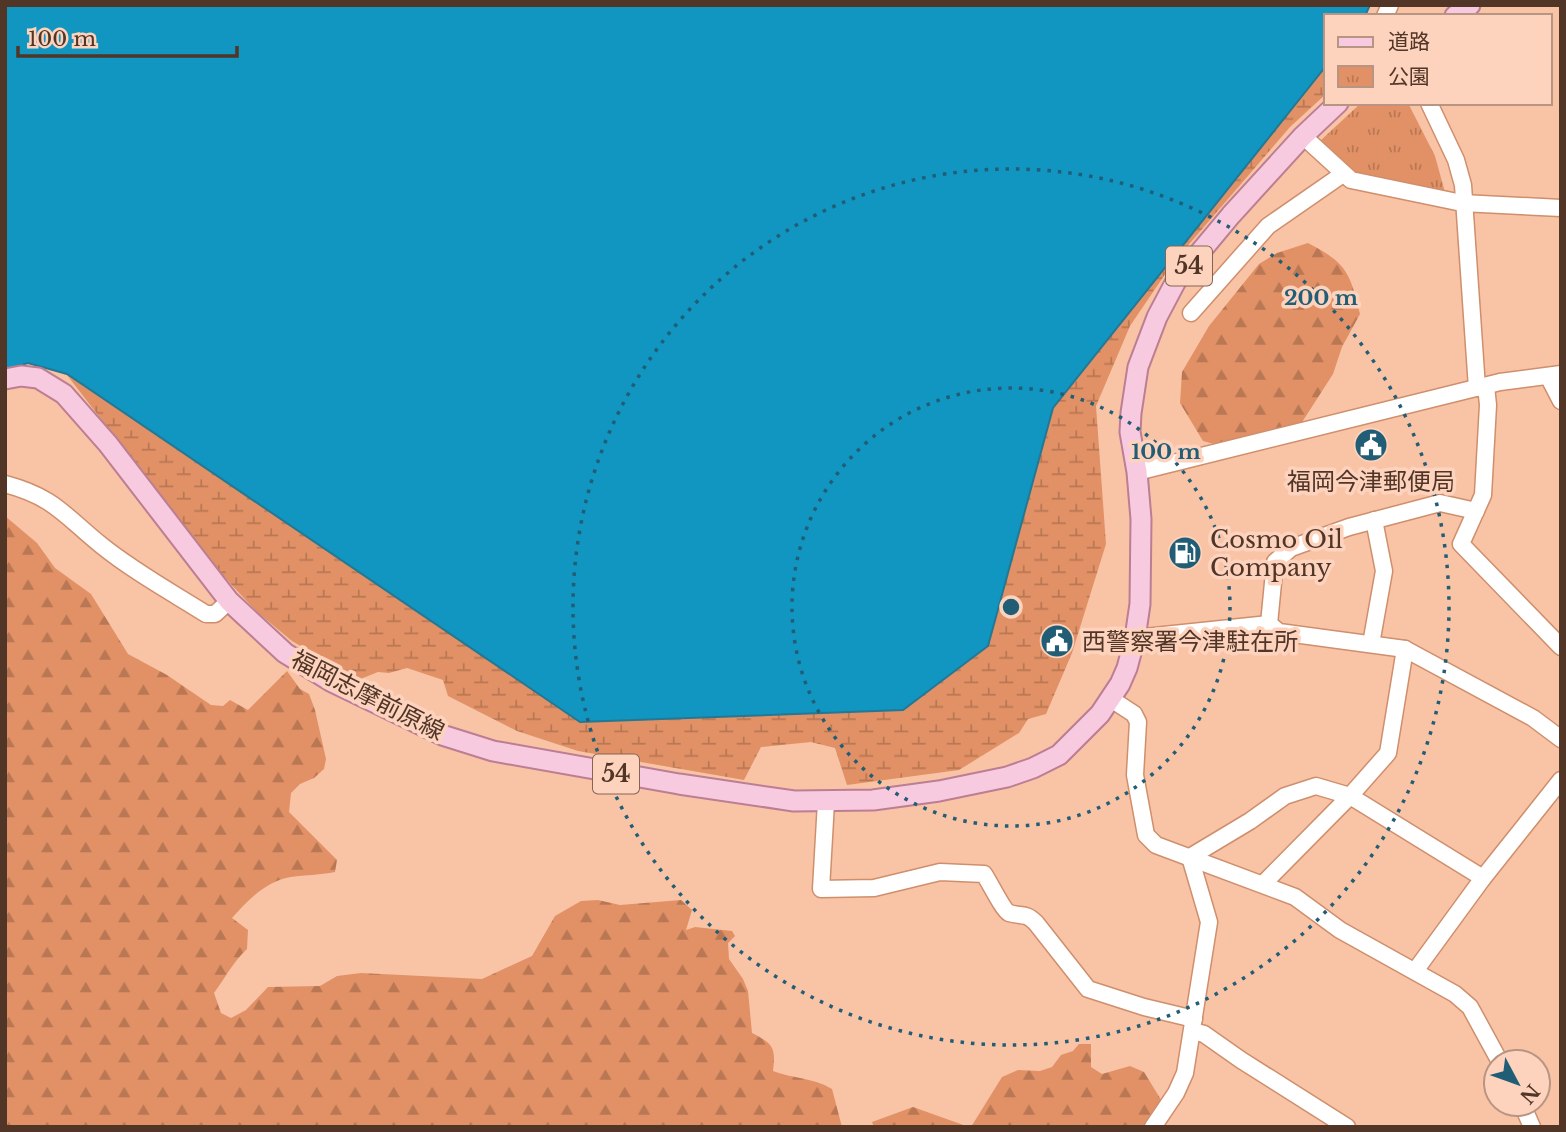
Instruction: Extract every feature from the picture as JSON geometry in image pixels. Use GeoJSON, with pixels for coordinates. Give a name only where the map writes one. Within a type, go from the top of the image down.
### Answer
{"type":"FeatureCollection","features":[{"type":"Feature","properties":{"kind":"main road","name":"福岡志摩前原線"},"geometry":{"type":"LineString","coordinates":[[5,379],[21,376],[38,378],[64,394],[108,444],[229,601],[285,653],[332,682],[442,735],[493,751],[762,798],[826,802],[873,800],[939,791],[1007,777],[1059,755],[1090,725],[1111,699],[1127,668],[1140,604],[1138,472],[1130,432],[1134,389],[1143,349],[1176,281],[1231,215],[1303,136],[1336,105]]}},
{"type":"Feature","properties":{"kind":"street"},"geometry":{"type":"LineString","coordinates":[[1430,105],[1456,160],[1462,185],[1481,387],[1488,405],[1483,495],[1461,544],[1561,648]]}},
{"type":"Feature","properties":{"kind":"street"},"geometry":{"type":"LineString","coordinates":[[1303,136],[1351,180],[1462,203],[1561,208]]}},
{"type":"Feature","properties":{"kind":"street"},"geometry":{"type":"LineString","coordinates":[[1191,313],[1268,226],[1343,174]]}},
{"type":"Feature","properties":{"kind":"street"},"geometry":{"type":"LineString","coordinates":[[1138,472],[1481,387],[1555,375],[1561,401]]}},
{"type":"Feature","properties":{"kind":"street"},"geometry":{"type":"LineString","coordinates":[[5,484],[33,492],[60,508],[101,545],[206,614],[215,614],[229,601]]}},
{"type":"Feature","properties":{"kind":"street"},"geometry":{"type":"LineString","coordinates":[[1269,624],[1275,562],[1291,548],[1374,520],[1440,503],[1476,511]]}},
{"type":"Feature","properties":{"kind":"street"},"geometry":{"type":"LineString","coordinates":[[1371,644],[1384,571],[1374,520]]}},
{"type":"Feature","properties":{"kind":"street"},"geometry":{"type":"LineString","coordinates":[[1135,638],[1269,624],[1279,632],[1405,649],[1533,719],[1561,739]]}},
{"type":"Feature","properties":{"kind":"street"},"geometry":{"type":"LineString","coordinates":[[1263,884],[1350,796],[1388,752],[1405,649]]}},
{"type":"Feature","properties":{"kind":"street"},"geometry":{"type":"LineString","coordinates":[[1111,699],[1134,714],[1138,722],[1135,775],[1146,835],[1156,845],[1295,897],[1340,930],[1455,995],[1469,1007],[1492,1048]]}},
{"type":"Feature","properties":{"kind":"street"},"geometry":{"type":"LineString","coordinates":[[1416,971],[1483,878],[1561,780]]}},
{"type":"Feature","properties":{"kind":"street"},"geometry":{"type":"LineString","coordinates":[[1190,857],[1250,821],[1284,796],[1315,786],[1350,796],[1483,878]]}},
{"type":"Feature","properties":{"kind":"street"},"geometry":{"type":"LineString","coordinates":[[826,802],[821,889],[874,888],[940,873],[984,874],[998,895],[1000,906],[1008,913],[1029,915],[1088,989],[1194,1025],[1241,1060],[1347,1127]]}},
{"type":"Feature","properties":{"kind":"street"},"geometry":{"type":"LineString","coordinates":[[1153,1127],[1176,1093],[1185,1073],[1209,922],[1190,857]]}},
{"type":"Feature","properties":{"kind":"green space"},"geometry":{"type":"Polygon","coordinates":[[[1320,5],[1325,14],[1324,96],[1290,127],[1172,264],[1130,326],[1096,406],[1106,544],[1072,653],[1046,714],[1028,719],[1019,733],[959,770],[847,785],[835,748],[811,742],[761,747],[744,780],[578,751],[517,731],[448,696],[443,680],[407,668],[389,673],[378,672],[358,680],[292,641],[256,611],[216,568],[67,375],[28,362],[1320,5]]]}},
{"type":"Feature","properties":{"kind":"green space"},"geometry":{"type":"Polygon","coordinates":[[[1359,105],[1409,105],[1435,156],[1446,196],[1352,174],[1319,142],[1359,105]]]}},
{"type":"Feature","properties":{"kind":"green space"},"geometry":{"type":"Polygon","coordinates":[[[1308,243],[1339,263],[1345,271],[1360,314],[1342,347],[1333,374],[1297,430],[1221,446],[1203,441],[1180,403],[1182,372],[1209,326],[1259,264],[1277,253],[1308,243]]]}},
{"type":"Feature","properties":{"kind":"green space"},"geometry":{"type":"Polygon","coordinates":[[[5,516],[37,543],[55,568],[91,594],[128,654],[167,675],[211,705],[223,706],[230,700],[248,710],[287,671],[300,689],[309,694],[326,759],[324,769],[291,793],[289,812],[337,860],[335,872],[291,877],[273,883],[265,887],[232,918],[248,930],[247,949],[214,993],[221,1013],[231,1018],[246,1010],[268,987],[320,986],[337,976],[361,973],[482,979],[532,956],[555,916],[581,901],[598,900],[620,905],[681,900],[692,910],[686,930],[695,927],[732,931],[735,936],[728,943],[729,959],[748,991],[752,1033],[772,1047],[773,1071],[817,1082],[832,1089],[842,1127],[5,1127],[5,516]]]}},
{"type":"Feature","properties":{"kind":"green space"},"geometry":{"type":"Polygon","coordinates":[[[1079,1044],[1091,1044],[1091,1067],[1102,1074],[1130,1066],[1144,1072],[1168,1116],[1164,1127],[971,1127],[1002,1077],[1018,1070],[1040,1071],[1052,1067],[1061,1055],[1073,1051],[1079,1044]]]}},
{"type":"Feature","properties":{"kind":"green space"},"geometry":{"type":"Polygon","coordinates":[[[913,1107],[969,1127],[874,1127],[872,1122],[913,1107]]]}},
{"type":"Feature","properties":{"kind":"water"},"geometry":{"type":"Polygon","coordinates":[[[5,5],[1370,5],[1366,14],[1324,14],[1324,69],[1053,408],[988,646],[903,710],[580,722],[67,374],[28,363],[5,370],[5,5]]]}},
{"type":"Feature","properties":{"kind":"place","name":"福岡今津郵便局"},"geometry":{"type":"Point","coordinates":[1371,445]}},
{"type":"Feature","properties":{"kind":"place","name":"Cosmo Oil Company"},"geometry":{"type":"Point","coordinates":[1185,553]}},
{"type":"Feature","properties":{"kind":"place","name":"西警察署今津駐在所"},"geometry":{"type":"Point","coordinates":[1057,641]}}]}
